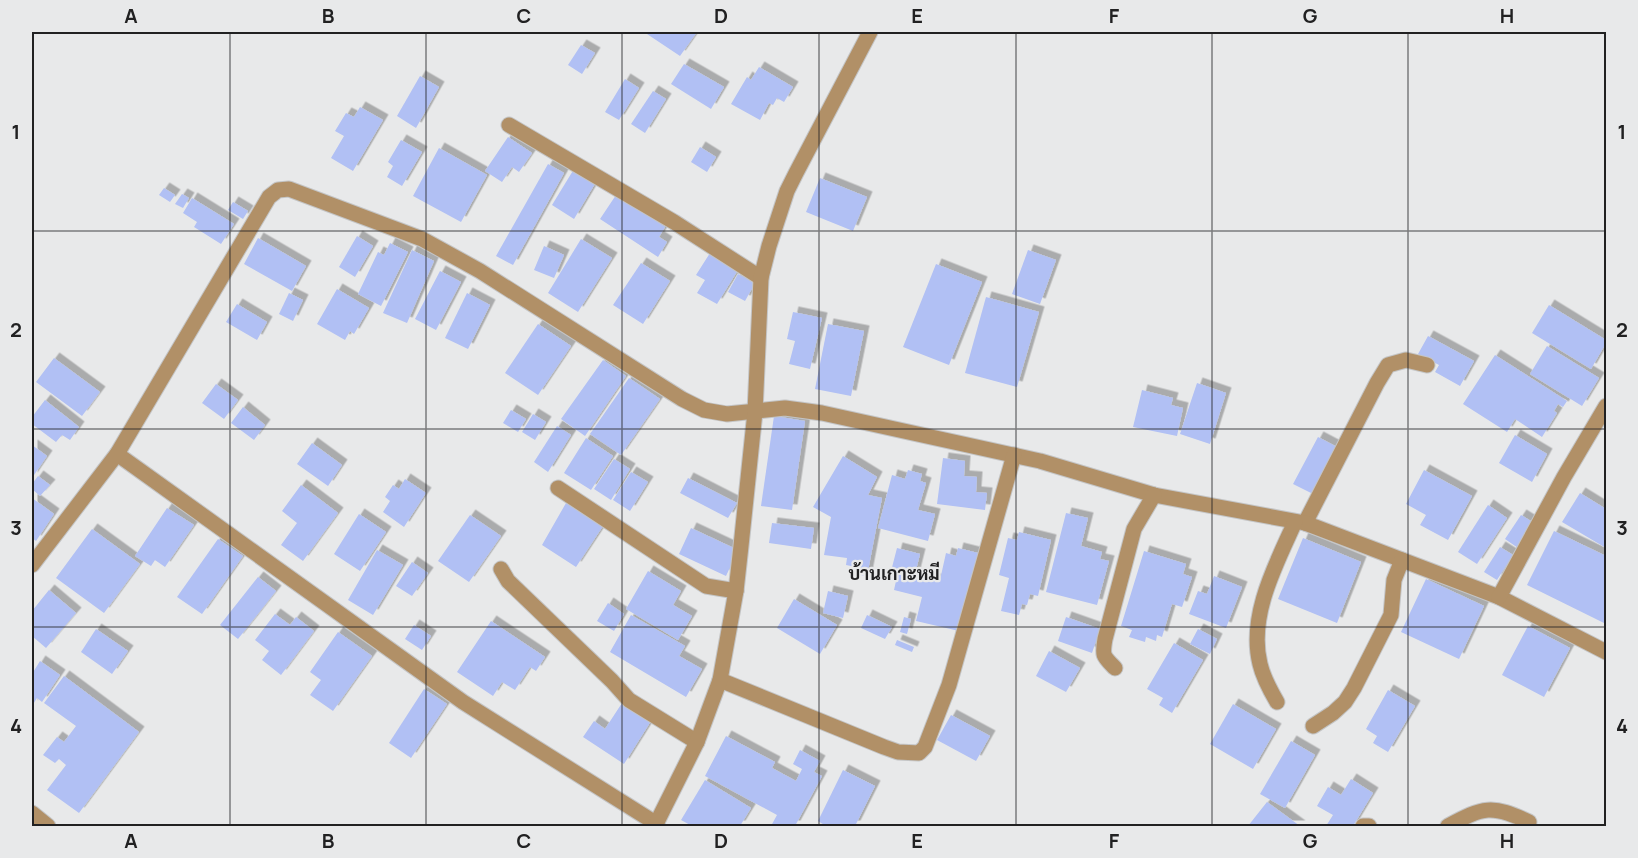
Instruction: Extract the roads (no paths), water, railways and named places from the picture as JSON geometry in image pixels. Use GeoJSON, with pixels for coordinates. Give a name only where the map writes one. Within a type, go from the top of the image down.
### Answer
{"type":"FeatureCollection","features":[{"type":"Feature","properties":{"kind":"street"},"geometry":{"type":"LineString","coordinates":[[117,454],[463,702],[656,825],[697,742],[720,680],[736,591],[755,412],[761,278],[769,246],[787,191],[870,32]]}},
{"type":"Feature","properties":{"kind":"street"},"geometry":{"type":"LineString","coordinates":[[510,125],[674,222],[761,278]]}},
{"type":"Feature","properties":{"kind":"street"},"geometry":{"type":"LineString","coordinates":[[32,565],[117,454],[267,201],[274,192],[292,189],[422,239],[442,249],[518,294],[682,399],[704,410],[727,414],[785,408],[808,410],[1040,461],[1154,495],[1300,523],[1499,597],[1606,652]]}},
{"type":"Feature","properties":{"kind":"street"},"geometry":{"type":"LineString","coordinates":[[1277,702],[1260,665],[1258,634],[1268,586],[1300,523],[1388,365],[1406,360],[1427,365]]}},
{"type":"Feature","properties":{"kind":"street"},"geometry":{"type":"LineString","coordinates":[[1499,597],[1564,477],[1606,406]]}},
{"type":"Feature","properties":{"kind":"street"},"geometry":{"type":"LineString","coordinates":[[720,680],[884,747],[898,752],[919,753],[925,747],[949,685],[1014,455]]}},
{"type":"Feature","properties":{"kind":"street"},"geometry":{"type":"LineString","coordinates":[[558,488],[706,586],[736,591]]}},
{"type":"Feature","properties":{"kind":"street"},"geometry":{"type":"LineString","coordinates":[[1115,668],[1103,653],[1105,639],[1134,529],[1154,495]]}},
{"type":"Feature","properties":{"kind":"street"},"geometry":{"type":"LineString","coordinates":[[1313,726],[1345,702],[1354,688],[1391,615],[1394,580],[1402,560]]}},
{"type":"Feature","properties":{"kind":"street"},"geometry":{"type":"LineString","coordinates":[[501,569],[508,581],[629,700],[697,742]]}},
{"type":"Feature","properties":{"kind":"street"},"geometry":{"type":"LineString","coordinates":[[1448,826],[1470,814],[1490,809],[1510,813],[1529,822]]}},
{"type":"Feature","properties":{"kind":"street"},"geometry":{"type":"LineString","coordinates":[[32,813],[48,826]]}},
{"type":"Feature","properties":{"kind":"street"},"geometry":{"type":"LineString","coordinates":[[1363,826],[1369,826]]}},
{"type":"Feature","properties":{"kind":"district","name":"บ้านเกาะหมี"},"geometry":{"type":"Point","coordinates":[894,573]}}]}
